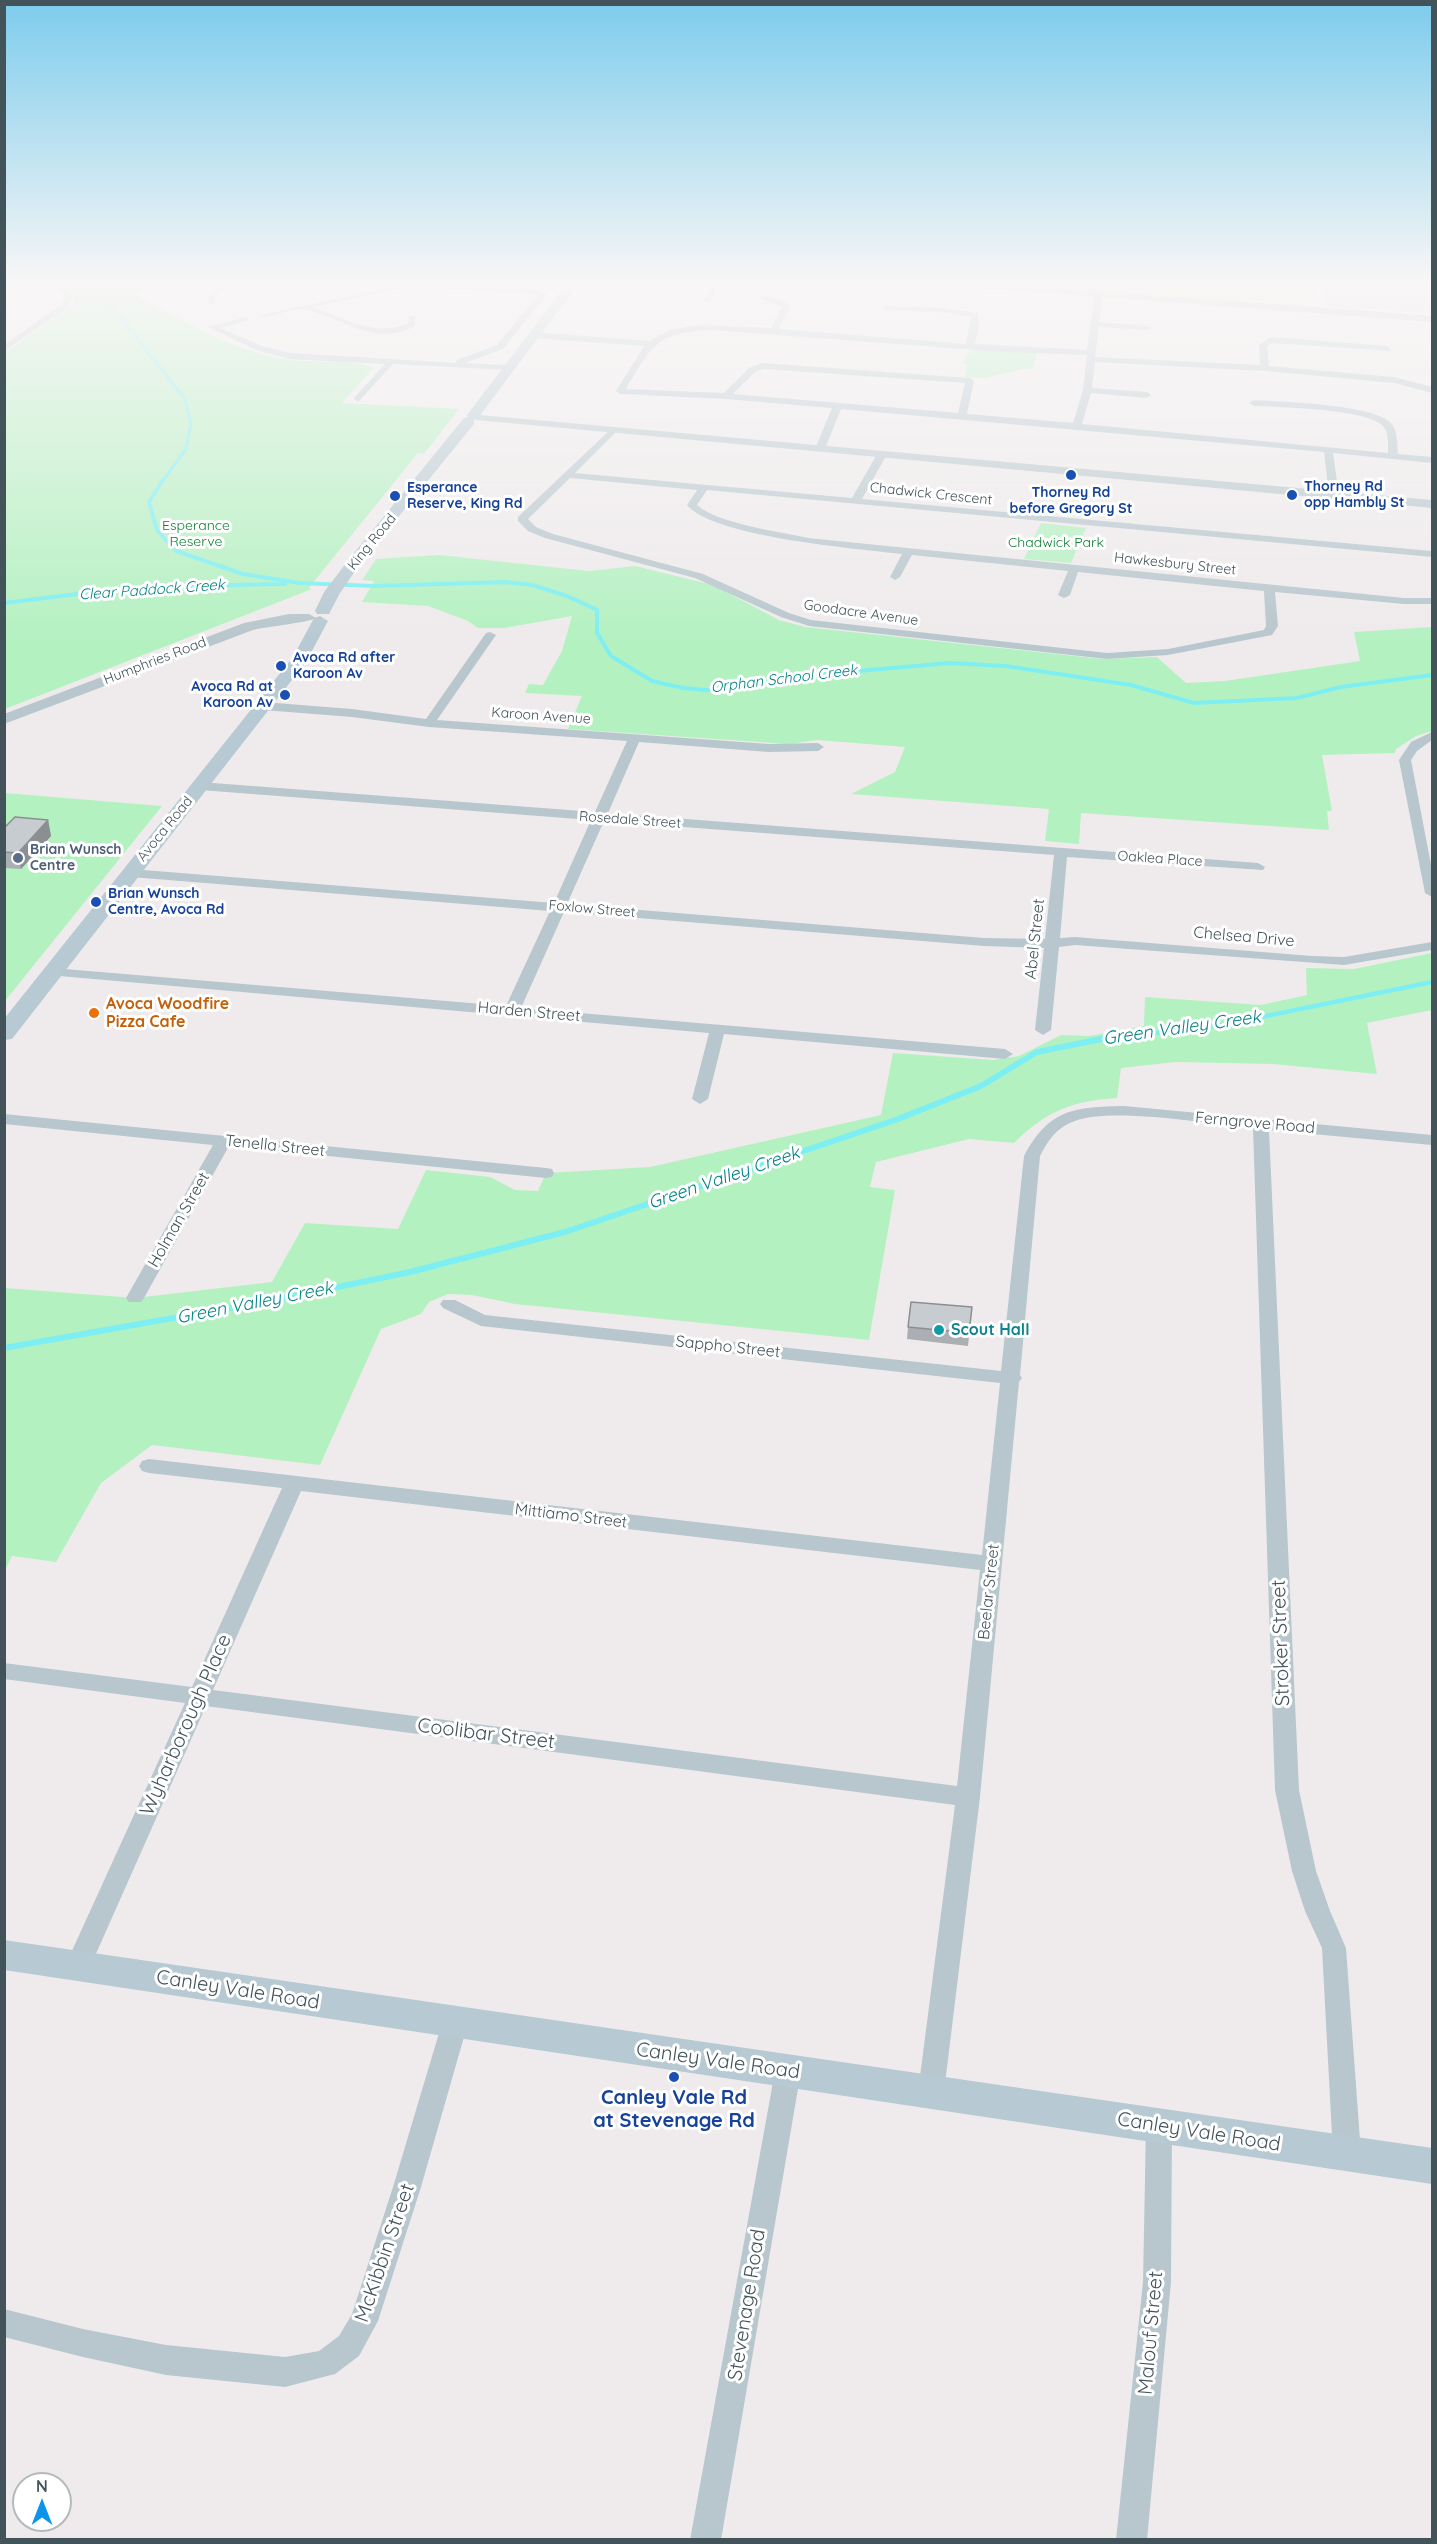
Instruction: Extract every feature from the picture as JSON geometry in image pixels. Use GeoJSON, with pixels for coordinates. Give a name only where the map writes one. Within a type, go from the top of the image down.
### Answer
{"type":"FeatureCollection","features":[{"type":"Feature","properties":{"kind":"main road","name":"King Road"},"geometry":{"type":"LineString","coordinates":[[342,579],[483,404]]}},
{"type":"Feature","properties":{"kind":"main road","name":"Avoca Road"},"geometry":{"type":"LineString","coordinates":[[4,1034],[300,658],[317,617],[342,579]]}},
{"type":"Feature","properties":{"kind":"main road","name":"Canley Vale Road"},"geometry":{"type":"LineString","coordinates":[[4,1955],[1432,2166]]}},
{"type":"Feature","properties":{"kind":"street"},"geometry":{"type":"LineString","coordinates":[[804,404],[1328,448],[1432,460]]}},
{"type":"Feature","properties":{"kind":"street"},"geometry":{"type":"LineString","coordinates":[[962,417],[965,404]]}},
{"type":"Feature","properties":{"kind":"street"},"geometry":{"type":"LineString","coordinates":[[1077,426],[1083,404]]}},
{"type":"Feature","properties":{"kind":"street"},"geometry":{"type":"LineString","coordinates":[[1262,404],[1360,413],[1380,418],[1387,423],[1392,433],[1393,455]]}},
{"type":"Feature","properties":{"kind":"street"},"geometry":{"type":"LineString","coordinates":[[819,449],[837,407]]}},
{"type":"Feature","properties":{"kind":"street"},"geometry":{"type":"LineString","coordinates":[[474,418],[1432,504]]}},
{"type":"Feature","properties":{"kind":"street","name":"Goodacre Avenue"},"geometry":{"type":"LineString","coordinates":[[613,430],[570,475],[522,519],[532,529],[549,536],[699,576],[785,615],[809,623],[1107,656],[1159,653],[1270,634],[1272,626],[1269,588]]}},
{"type":"Feature","properties":{"kind":"street"},"geometry":{"type":"LineString","coordinates":[[1328,448],[1334,495]]}},
{"type":"Feature","properties":{"kind":"street"},"geometry":{"type":"LineString","coordinates":[[856,500],[882,454]]}},
{"type":"Feature","properties":{"kind":"street","name":"Chadwick Crescent"},"geometry":{"type":"LineString","coordinates":[[570,475],[1432,554]]}},
{"type":"Feature","properties":{"kind":"street","name":"Hawkesbury Street"},"geometry":{"type":"LineString","coordinates":[[704,487],[692,505],[699,513],[728,523],[808,541],[1404,601],[1432,601]]}},
{"type":"Feature","properties":{"kind":"street"},"geometry":{"type":"LineString","coordinates":[[896,577],[908,552]]}},
{"type":"Feature","properties":{"kind":"street"},"geometry":{"type":"LineString","coordinates":[[1064,595],[1074,569]]}},
{"type":"Feature","properties":{"kind":"street","name":"Humphries Road"},"geometry":{"type":"LineString","coordinates":[[4,720],[249,626],[289,618],[317,617]]}},
{"type":"Feature","properties":{"kind":"street"},"geometry":{"type":"LineString","coordinates":[[429,723],[490,635]]}},
{"type":"Feature","properties":{"kind":"street","name":"Karoon Avenue"},"geometry":{"type":"LineString","coordinates":[[263,706],[352,712],[429,723],[769,748],[818,747]]}},
{"type":"Feature","properties":{"kind":"street"},"geometry":{"type":"LineString","coordinates":[[1432,736],[1417,743],[1408,751],[1405,760],[1432,893]]}},
{"type":"Feature","properties":{"kind":"street"},"geometry":{"type":"LineString","coordinates":[[512,1011],[635,738]]}},
{"type":"Feature","properties":{"kind":"street","name":"Rosedale Street"},"geometry":{"type":"LineString","coordinates":[[200,786],[1061,852]]}},
{"type":"Feature","properties":{"kind":"street","name":"Oaklea Place"},"geometry":{"type":"LineString","coordinates":[[1061,852],[1258,867]]}},
{"type":"Feature","properties":{"kind":"street","name":"Abel Street"},"geometry":{"type":"LineString","coordinates":[[1043,1030],[1061,852]]}},
{"type":"Feature","properties":{"kind":"street","name":"Foxlow Street"},"geometry":{"type":"LineString","coordinates":[[131,873],[984,942],[1034,944],[1053,942]]}},
{"type":"Feature","properties":{"kind":"street","name":"Chelsea Drive"},"geometry":{"type":"LineString","coordinates":[[1053,942],[1075,941],[1344,961],[1432,946]]}},
{"type":"Feature","properties":{"kind":"street","name":"Harden Street"},"geometry":{"type":"LineString","coordinates":[[53,972],[1005,1054]]}},
{"type":"Feature","properties":{"kind":"street"},"geometry":{"type":"LineString","coordinates":[[700,1099],[718,1029]]}},
{"type":"Feature","properties":{"kind":"street","name":"Ferngrove Road"},"geometry":{"type":"LineString","coordinates":[[1077,1114],[1124,1111],[1432,1140]]}},
{"type":"Feature","properties":{"kind":"street","name":"Beelar Street"},"geometry":{"type":"LineString","coordinates":[[931,2092],[968,1797],[1012,1378],[1032,1156],[1040,1138],[1053,1125],[1077,1114]]}},
{"type":"Feature","properties":{"kind":"street","name":"Tenella Street"},"geometry":{"type":"LineString","coordinates":[[4,1119],[546,1173]]}},
{"type":"Feature","properties":{"kind":"street","name":"Stroker Street"},"geometry":{"type":"LineString","coordinates":[[1261,1124],[1287,1790],[1292,1826],[1316,1909],[1334,1948],[1347,2154]]}},
{"type":"Feature","properties":{"kind":"street","name":"Holman Street"},"geometry":{"type":"LineString","coordinates":[[135,1298],[224,1141]]}},
{"type":"Feature","properties":{"kind":"street","name":"Sappho Street"},"geometry":{"type":"LineString","coordinates":[[449,1304],[481,1320],[1012,1378]]}},
{"type":"Feature","properties":{"kind":"street","name":"Mittiamo Street"},"geometry":{"type":"LineString","coordinates":[[149,1466],[992,1564]]}},
{"type":"Feature","properties":{"kind":"street","name":"Wyharborough Place"},"geometry":{"type":"LineString","coordinates":[[78,1966],[294,1484]]}},
{"type":"Feature","properties":{"kind":"street","name":"Coolibar Street"},"geometry":{"type":"LineString","coordinates":[[4,1671],[968,1797]]}},
{"type":"Feature","properties":{"kind":"street","name":"McKibbin Street"},"geometry":{"type":"LineString","coordinates":[[4,2323],[83,2343],[166,2360],[285,2372],[325,2364],[349,2346],[364,2321],[407,2187],[455,2023]]}},
{"type":"Feature","properties":{"kind":"street","name":"Stevenage Road"},"geometry":{"type":"LineString","coordinates":[[705,2540],[730,2410],[763,2201],[788,2071]]}},
{"type":"Feature","properties":{"kind":"street","name":"Malouf Street"},"geometry":{"type":"LineString","coordinates":[[1131,2540],[1157,2282],[1159,2126]]}},
{"type":"Feature","properties":{"kind":"green space","name":"Esperance Reserve"},"geometry":{"type":"Polygon","coordinates":[[[4,404],[356,404],[459,409],[424,454],[418,453],[309,588],[312,589],[5,709],[4,404]]]}},
{"type":"Feature","properties":{"kind":"green space","name":"Chadwick Park"},"geometry":{"type":"Polygon","coordinates":[[[1041,523],[1086,528],[1071,563],[1024,559],[1041,523]]]}},
{"type":"Feature","properties":{"kind":"green space"},"geometry":{"type":"Polygon","coordinates":[[[439,555],[589,571],[635,566],[713,585],[779,620],[805,627],[1102,659],[1157,657],[1186,683],[1225,681],[1360,661],[1354,632],[1432,627],[1432,731],[1416,736],[1396,749],[1395,753],[1322,755],[1332,811],[1327,811],[1329,830],[1081,813],[1079,844],[1045,841],[1049,809],[851,794],[895,772],[905,747],[817,740],[789,744],[568,729],[582,696],[525,693],[529,684],[543,685],[562,651],[572,616],[504,628],[478,628],[468,621],[428,606],[362,602],[374,581],[362,580],[376,559],[439,555]]]}},
{"type":"Feature","properties":{"kind":"green space"},"geometry":{"type":"Polygon","coordinates":[[[5,793],[162,806],[5,1001],[5,793]]]}},
{"type":"Feature","properties":{"kind":"green space"},"geometry":{"type":"Polygon","coordinates":[[[1432,953],[1432,1010],[1367,1023],[1377,1074],[1273,1064],[1176,1062],[1121,1068],[1117,1098],[1073,1105],[1049,1115],[1014,1143],[969,1139],[876,1162],[870,1187],[895,1190],[869,1340],[515,1304],[472,1295],[448,1294],[429,1302],[421,1314],[381,1329],[320,1465],[152,1445],[101,1483],[56,1562],[12,1556],[5,1570],[5,1288],[135,1298],[272,1282],[305,1223],[398,1229],[426,1170],[490,1177],[515,1190],[538,1191],[546,1173],[650,1167],[881,1115],[893,1053],[993,1060],[1019,1056],[1061,1035],[1090,1036],[1144,1026],[1145,997],[1261,1005],[1307,995],[1306,968],[1354,969],[1432,953]]]}},
{"type":"Feature","properties":{"kind":"building"},"geometry":{"type":"Polygon","coordinates":[[[15,817],[48,820],[18,853],[4,852],[4,828],[15,817]]]}},
{"type":"Feature","properties":{"kind":"building"},"geometry":{"type":"Polygon","coordinates":[[[911,1302],[972,1307],[969,1333],[908,1327],[911,1302]]]}},
{"type":"Feature","properties":{"kind":"waterway","name":"Orphan School Creek"},"geometry":{"type":"LineString","coordinates":[[162,482],[186,449],[191,424],[186,404]]}},
{"type":"Feature","properties":{"kind":"waterway","name":"Orphan School Creek"},"geometry":{"type":"LineString","coordinates":[[163,480],[149,502],[157,530],[176,551],[243,574],[300,583],[374,586],[505,582],[532,585],[567,596],[597,610],[597,633],[611,656],[652,681],[683,688],[734,689],[802,676],[949,663],[1006,666],[1131,685],[1194,703],[1297,698],[1341,687],[1432,675]]}},
{"type":"Feature","properties":{"kind":"waterway","name":"Clear Paddock Creek"},"geometry":{"type":"LineString","coordinates":[[4,603],[111,590],[171,586],[285,584]]}},
{"type":"Feature","properties":{"kind":"waterway","name":"Green Valley Creek"},"geometry":{"type":"LineString","coordinates":[[1096,1040],[1222,1025],[1432,982]]}},
{"type":"Feature","properties":{"kind":"waterway","name":"Green Valley Creek"},"geometry":{"type":"LineString","coordinates":[[1096,1040],[1106,1038]]}},
{"type":"Feature","properties":{"kind":"waterway","name":"Green Valley Creek"},"geometry":{"type":"LineString","coordinates":[[4,1348],[275,1300],[410,1272],[565,1232],[898,1119],[981,1086],[1037,1052],[1096,1040]]}},
{"type":"Feature","properties":{"kind":"place","name":"Thorney Rd before Gregory St"},"geometry":{"type":"Point","coordinates":[1071,475]}},
{"type":"Feature","properties":{"kind":"place","name":"Thorney Rd opp Hambly St"},"geometry":{"type":"Point","coordinates":[1292,495]}},
{"type":"Feature","properties":{"kind":"place","name":"Esperance Reserve, King Rd"},"geometry":{"type":"Point","coordinates":[395,496]}},
{"type":"Feature","properties":{"kind":"place","name":"Avoca Rd after Karoon Av"},"geometry":{"type":"Point","coordinates":[281,666]}},
{"type":"Feature","properties":{"kind":"place","name":"Avoca Rd at Karoon Av"},"geometry":{"type":"Point","coordinates":[285,695]}},
{"type":"Feature","properties":{"kind":"place","name":"Brian Wunsch Centre"},"geometry":{"type":"Point","coordinates":[18,858]}},
{"type":"Feature","properties":{"kind":"place","name":"Brian Wunsch Centre, Avoca Rd"},"geometry":{"type":"Point","coordinates":[96,902]}},
{"type":"Feature","properties":{"kind":"place","name":"Avoca Woodfire Pizza Cafe"},"geometry":{"type":"Point","coordinates":[94,1013]}},
{"type":"Feature","properties":{"kind":"place","name":"Scout Hall"},"geometry":{"type":"Point","coordinates":[939,1330]}},
{"type":"Feature","properties":{"kind":"place","name":"Canley Vale Rd at Stevenage Rd"},"geometry":{"type":"Point","coordinates":[674,2077]}}]}
